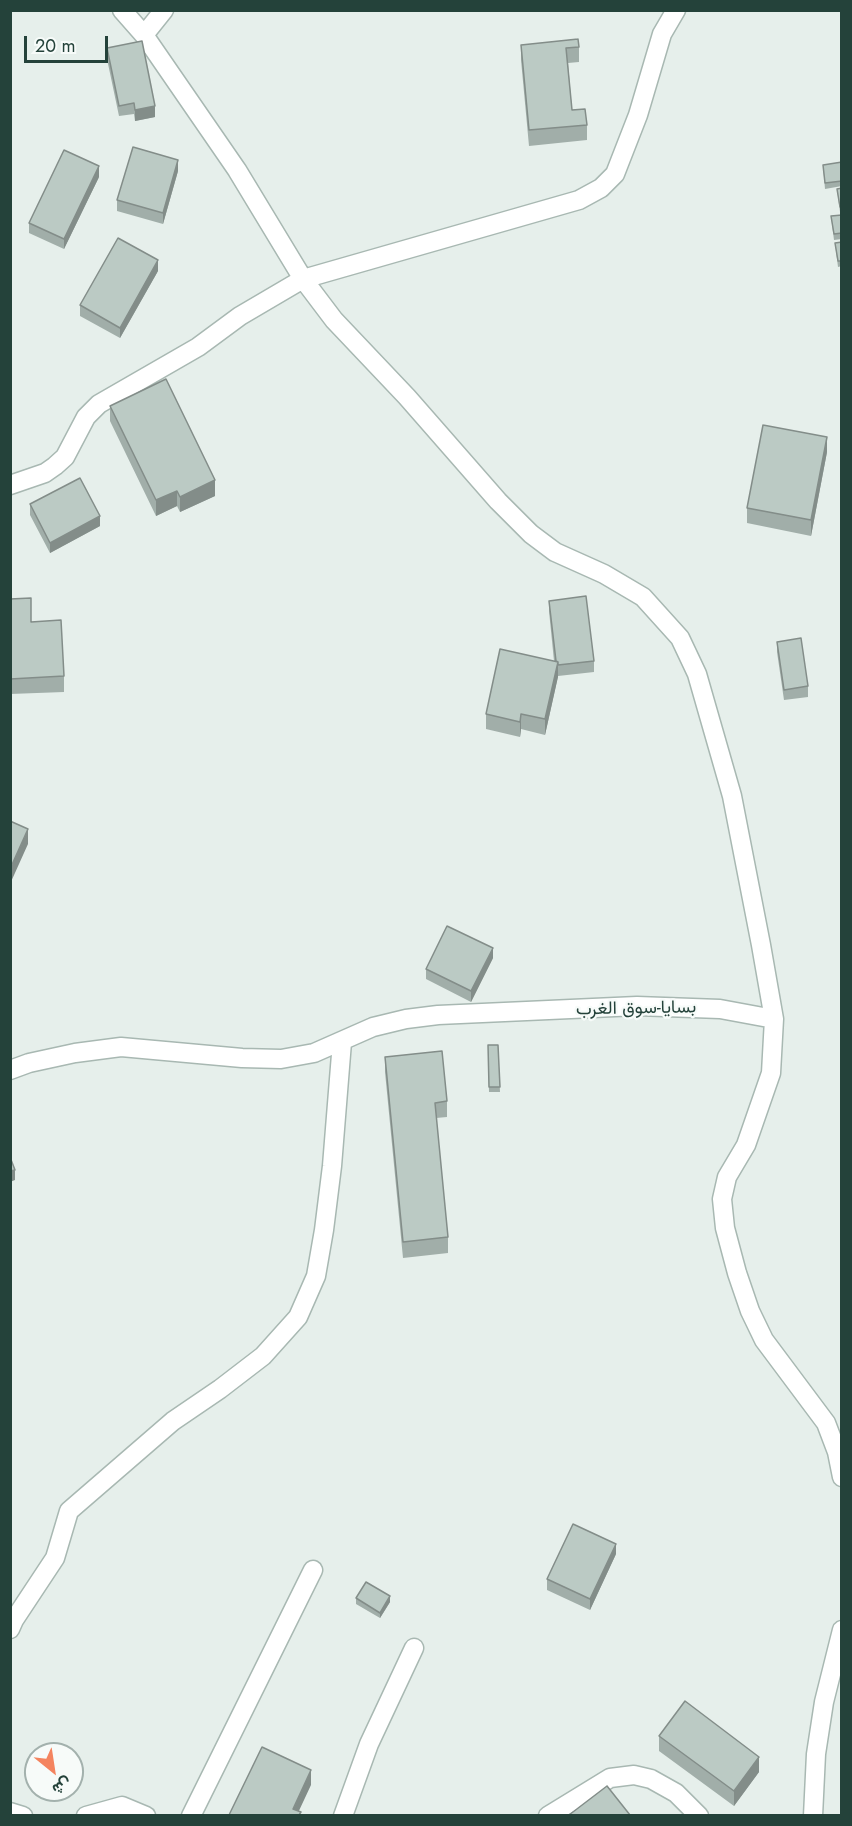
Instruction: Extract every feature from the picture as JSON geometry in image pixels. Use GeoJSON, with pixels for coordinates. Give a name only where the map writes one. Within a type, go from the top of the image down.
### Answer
{"type":"FeatureCollection","features":[{"type":"Feature","properties":{"kind":"street"},"geometry":{"type":"LineString","coordinates":[[122,10],[144,35],[237,170],[303,279],[334,320],[407,397],[498,501],[531,534],[555,552],[604,574],[643,597],[680,638],[697,674],[732,796],[774,1019],[771,1073],[746,1145],[728,1177],[722,1199],[724,1228],[750,1311],[764,1340],[826,1423],[837,1452],[842,1477]]}},
{"type":"Feature","properties":{"kind":"street"},"geometry":{"type":"LineString","coordinates":[[144,35],[164,10]]}},
{"type":"Feature","properties":{"kind":"street"},"geometry":{"type":"LineString","coordinates":[[10,485],[45,473],[65,457],[86,417],[99,404],[198,347],[240,316],[303,279],[579,200],[601,188],[615,174],[618,167],[638,114],[662,34],[676,10]]}},
{"type":"Feature","properties":{"kind":"street","name":"بسايا-سوق الغرب"},"geometry":{"type":"LineString","coordinates":[[10,1070],[29,1063],[75,1053],[121,1047],[281,1059],[314,1053],[374,1027],[406,1019],[438,1015],[638,1006],[720,1009],[774,1019]]}},
{"type":"Feature","properties":{"kind":"street"},"geometry":{"type":"LineString","coordinates":[[10,1629],[55,1558],[69,1511],[172,1421],[220,1389],[263,1356],[298,1317],[316,1276],[324,1230],[332,1166],[342,1042]]}},
{"type":"Feature","properties":{"kind":"street"},"geometry":{"type":"LineString","coordinates":[[191,1815],[313,1570]]}},
{"type":"Feature","properties":{"kind":"street"},"geometry":{"type":"LineString","coordinates":[[813,1815],[816,1754],[824,1702],[842,1630]]}},
{"type":"Feature","properties":{"kind":"street"},"geometry":{"type":"LineString","coordinates":[[343,1815],[369,1744],[414,1648]]}},
{"type":"Feature","properties":{"kind":"street"},"geometry":{"type":"LineString","coordinates":[[548,1815],[610,1779],[634,1775],[651,1779],[676,1793],[699,1815]]}},
{"type":"Feature","properties":{"kind":"street"},"geometry":{"type":"LineString","coordinates":[[86,1815],[122,1806],[146,1815]]}},
{"type":"Feature","properties":{"kind":"street"},"geometry":{"type":"LineString","coordinates":[[10,1812],[23,1815]]}},
{"type":"Feature","properties":{"kind":"building"},"geometry":{"type":"Polygon","coordinates":[[[578,39],[579,47],[566,48],[572,110],[585,109],[587,125],[529,130],[521,45],[578,39]]]}},
{"type":"Feature","properties":{"kind":"building"},"geometry":{"type":"Polygon","coordinates":[[[142,41],[155,106],[135,110],[134,103],[119,106],[107,48],[142,41]]]}},
{"type":"Feature","properties":{"kind":"building"},"geometry":{"type":"Polygon","coordinates":[[[133,147],[178,160],[163,213],[117,200],[133,147]]]}},
{"type":"Feature","properties":{"kind":"building"},"geometry":{"type":"Polygon","coordinates":[[[64,150],[99,166],[64,239],[29,223],[64,150]]]}},
{"type":"Feature","properties":{"kind":"building"},"geometry":{"type":"Polygon","coordinates":[[[842,162],[842,181],[825,183],[823,165],[842,162]]]}},
{"type":"Feature","properties":{"kind":"building"},"geometry":{"type":"Polygon","coordinates":[[[842,188],[842,207],[840,207],[837,189],[842,188]]]}},
{"type":"Feature","properties":{"kind":"building"},"geometry":{"type":"Polygon","coordinates":[[[842,215],[842,233],[834,234],[831,216],[842,215]]]}},
{"type":"Feature","properties":{"kind":"building"},"geometry":{"type":"Polygon","coordinates":[[[118,238],[158,260],[120,328],[80,305],[118,238]]]}},
{"type":"Feature","properties":{"kind":"building"},"geometry":{"type":"Polygon","coordinates":[[[842,242],[842,261],[838,261],[835,243],[842,242]]]}},
{"type":"Feature","properties":{"kind":"building"},"geometry":{"type":"Polygon","coordinates":[[[166,379],[215,480],[180,497],[177,491],[156,500],[110,406],[166,379]]]}},
{"type":"Feature","properties":{"kind":"building"},"geometry":{"type":"Polygon","coordinates":[[[763,425],[827,437],[811,520],[747,508],[763,425]]]}},
{"type":"Feature","properties":{"kind":"building"},"geometry":{"type":"Polygon","coordinates":[[[80,478],[100,516],[50,543],[30,504],[80,478]]]}},
{"type":"Feature","properties":{"kind":"building"},"geometry":{"type":"Polygon","coordinates":[[[586,596],[594,661],[558,665],[549,601],[586,596]]]}},
{"type":"Feature","properties":{"kind":"building"},"geometry":{"type":"Polygon","coordinates":[[[31,598],[31,622],[61,620],[64,676],[10,679],[10,599],[31,598]]]}},
{"type":"Feature","properties":{"kind":"building"},"geometry":{"type":"Polygon","coordinates":[[[801,638],[808,686],[784,690],[777,642],[801,638]]]}},
{"type":"Feature","properties":{"kind":"building"},"geometry":{"type":"Polygon","coordinates":[[[500,649],[558,662],[545,719],[521,714],[520,722],[486,714],[500,649]]]}},
{"type":"Feature","properties":{"kind":"building"},"geometry":{"type":"Polygon","coordinates":[[[10,821],[28,829],[10,869],[10,821]]]}},
{"type":"Feature","properties":{"kind":"building"},"geometry":{"type":"Polygon","coordinates":[[[447,926],[493,948],[471,991],[426,969],[447,926]]]}},
{"type":"Feature","properties":{"kind":"building"},"geometry":{"type":"Polygon","coordinates":[[[488,1045],[498,1045],[500,1087],[489,1087],[488,1045]]]}},
{"type":"Feature","properties":{"kind":"building"},"geometry":{"type":"Polygon","coordinates":[[[442,1051],[447,1101],[435,1103],[448,1237],[403,1242],[385,1057],[442,1051]]]}},
{"type":"Feature","properties":{"kind":"building"},"geometry":{"type":"Polygon","coordinates":[[[10,1157],[15,1170],[10,1171],[10,1157]]]}},
{"type":"Feature","properties":{"kind":"building"},"geometry":{"type":"Polygon","coordinates":[[[573,1524],[616,1544],[590,1599],[547,1579],[573,1524]]]}},
{"type":"Feature","properties":{"kind":"building"},"geometry":{"type":"Polygon","coordinates":[[[366,1582],[390,1596],[380,1613],[356,1598],[366,1582]]]}},
{"type":"Feature","properties":{"kind":"building"},"geometry":{"type":"Polygon","coordinates":[[[685,1701],[759,1757],[734,1791],[659,1736],[685,1701]]]}},
{"type":"Feature","properties":{"kind":"building"},"geometry":{"type":"Polygon","coordinates":[[[262,1747],[311,1770],[293,1809],[301,1812],[299,1815],[229,1815],[262,1747]]]}},
{"type":"Feature","properties":{"kind":"building"},"geometry":{"type":"Polygon","coordinates":[[[607,1786],[630,1815],[569,1815],[607,1786]]]}}]}
